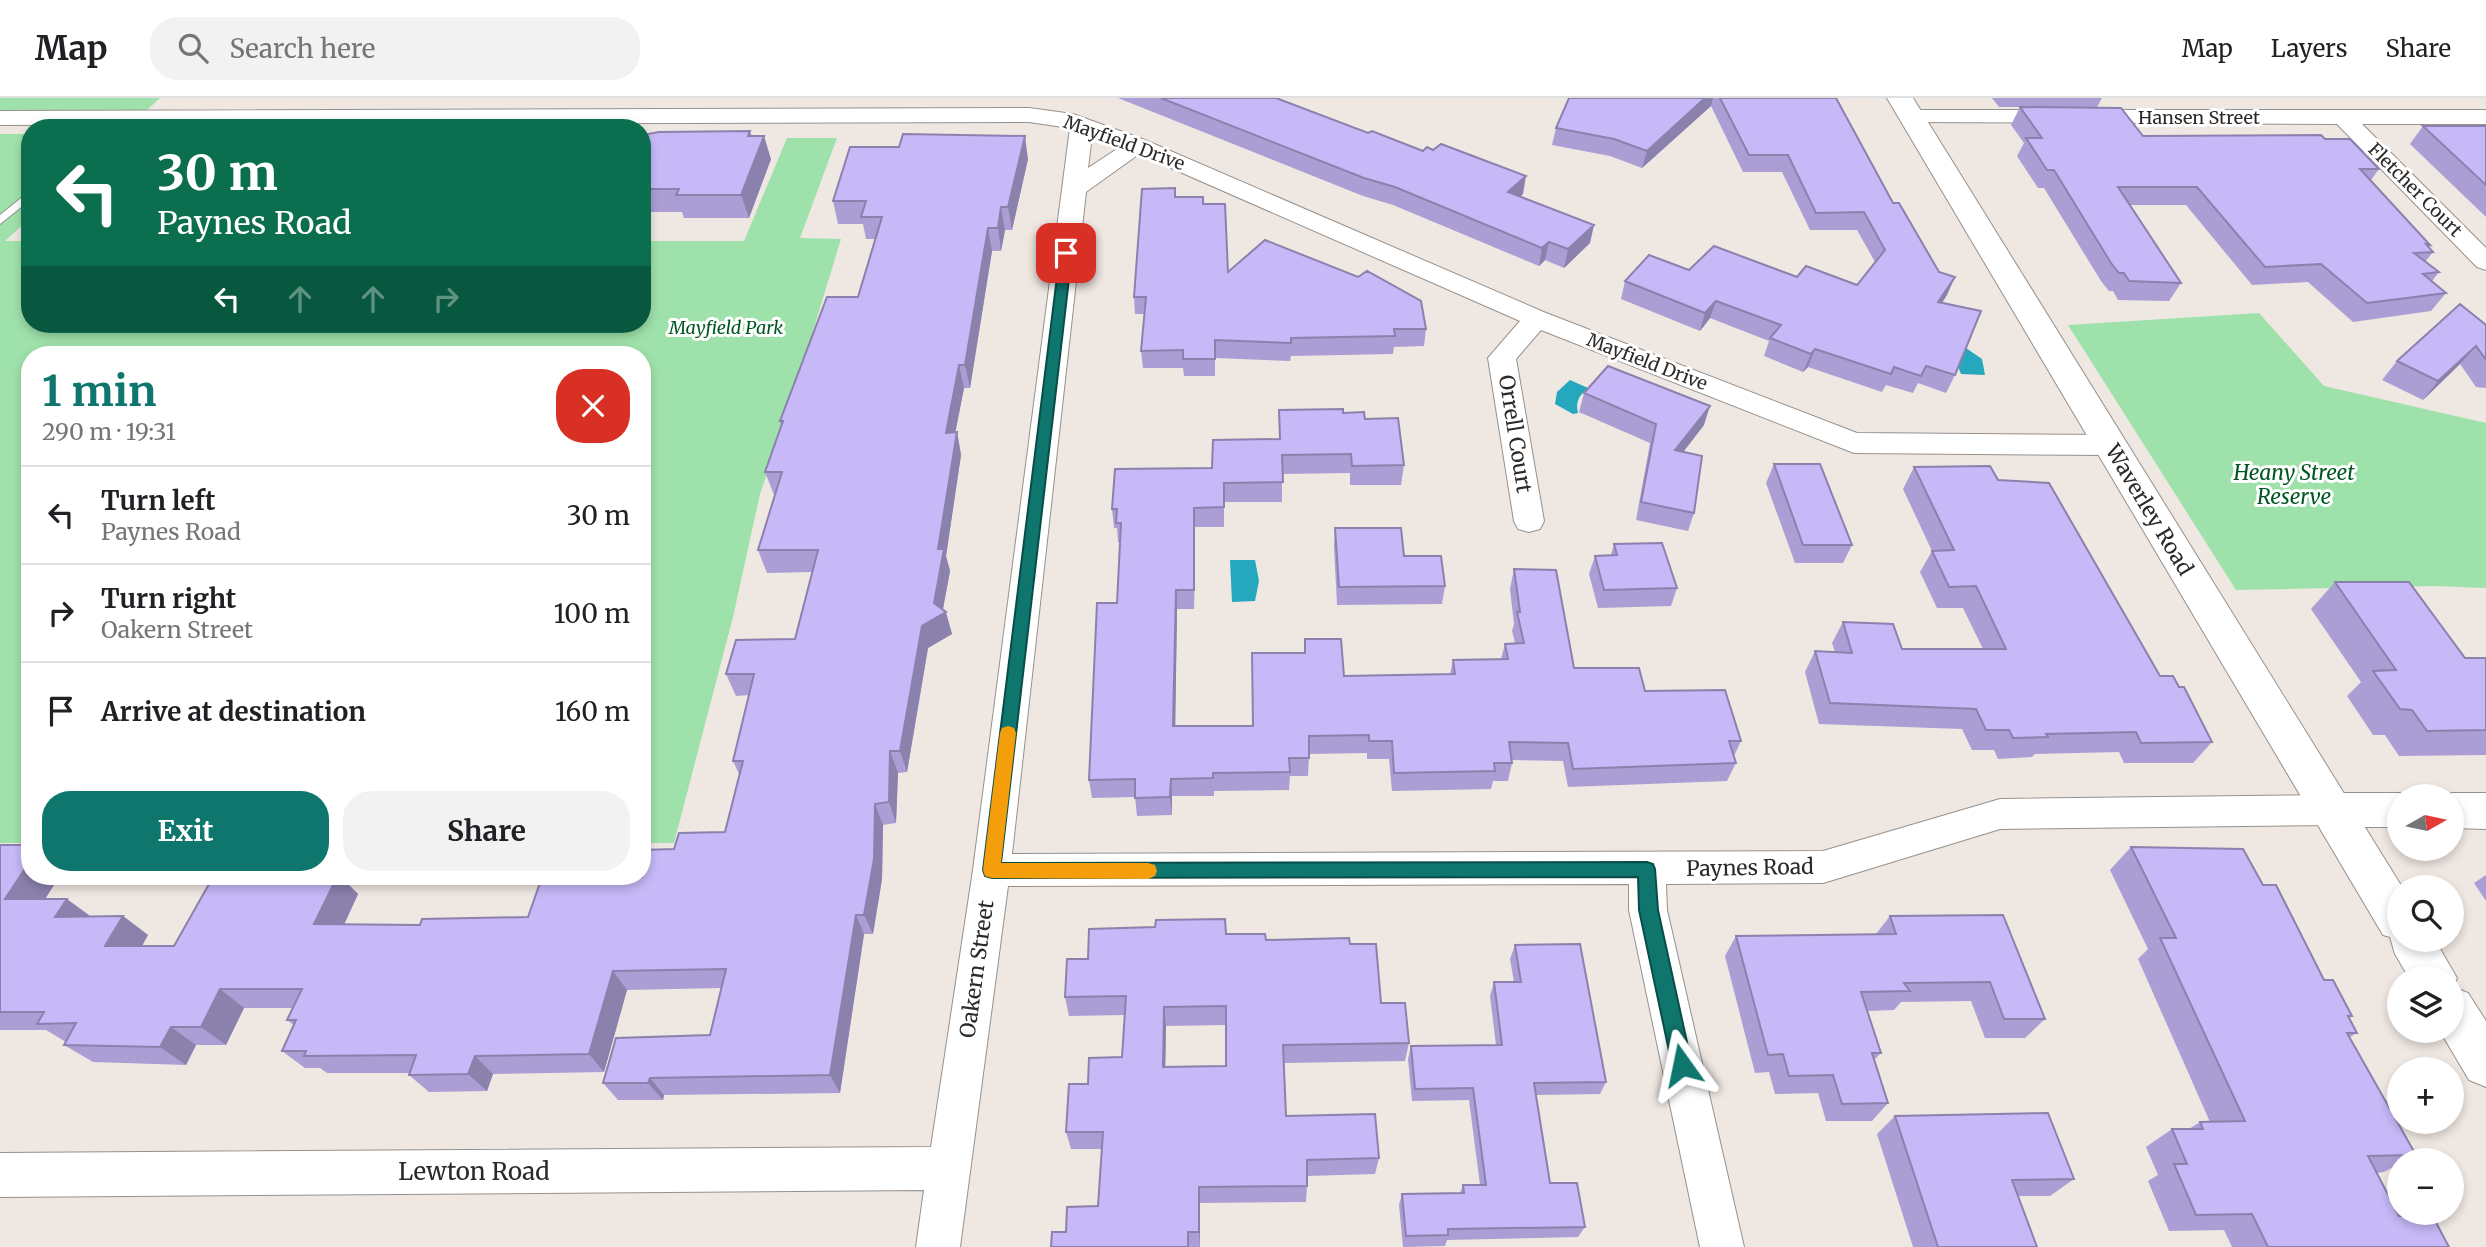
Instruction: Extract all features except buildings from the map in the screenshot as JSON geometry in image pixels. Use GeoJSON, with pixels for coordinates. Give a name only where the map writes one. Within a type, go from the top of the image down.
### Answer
{"type":"FeatureCollection","features":[{"type":"Feature","properties":{"kind":"main road","name":"Waverley Road"},"geometry":{"type":"LineString","coordinates":[[1906,108],[2387,901]]}},
{"type":"Feature","properties":{"kind":"main road"},"geometry":{"type":"LineString","coordinates":[[2332,810],[2387,810]]}},
{"type":"Feature","properties":{"kind":"main road"},"geometry":{"type":"LineString","coordinates":[[2464,811],[2486,811]]}},
{"type":"Feature","properties":{"kind":"main road"},"geometry":{"type":"LineString","coordinates":[[2464,1028],[2486,1064]]}},
{"type":"Feature","properties":{"kind":"street","name":"Mayfield Drive"},"geometry":{"type":"LineString","coordinates":[[153,119],[340,107],[1029,116],[1065,119],[1137,145],[1536,319],[1854,443],[2110,445]]}},
{"type":"Feature","properties":{"kind":"street","name":"Hansen Street"},"geometry":{"type":"LineString","coordinates":[[1906,108],[2344,118],[2486,117]]}},
{"type":"Feature","properties":{"kind":"street","name":"Mayfield Drive"},"geometry":{"type":"LineString","coordinates":[[0,118],[26,119]]}},
{"type":"Feature","properties":{"kind":"street","name":"Fletcher Court"},"geometry":{"type":"LineString","coordinates":[[2344,118],[2486,262]]}},
{"type":"Feature","properties":{"kind":"street","name":"Oakern Street"},"geometry":{"type":"LineString","coordinates":[[938,1247],[992,870],[1082,124]]}},
{"type":"Feature","properties":{"kind":"street"},"geometry":{"type":"LineString","coordinates":[[1074,189],[1137,145]]}},
{"type":"Feature","properties":{"kind":"street","name":"Orrell Court"},"geometry":{"type":"LineString","coordinates":[[1529,521],[1502,358],[1536,319]]}},
{"type":"Feature","properties":{"kind":"street","name":"Paynes Road"},"geometry":{"type":"LineString","coordinates":[[992,870],[1823,867],[2000,814],[2332,810]]}},
{"type":"Feature","properties":{"kind":"street"},"geometry":{"type":"LineString","coordinates":[[1647,869],[1648,910],[1722,1247]]}},
{"type":"Feature","properties":{"kind":"street","name":"Lewton Road"},"geometry":{"type":"LineString","coordinates":[[0,1175],[948,1168]]}},
{"type":"Feature","properties":{"kind":"lane"},"geometry":{"type":"LineString","coordinates":[[0,221],[21,202]]}},
{"type":"Feature","properties":{"kind":"green space"},"geometry":{"type":"Polygon","coordinates":[[[0,98],[160,98],[147,110],[21,111],[0,110],[0,98]]]}},
{"type":"Feature","properties":{"kind":"green space","name":"Mayfield Park"},"geometry":{"type":"Polygon","coordinates":[[[0,134],[21,134],[21,226],[5,241],[21,241],[21,333],[651,333],[651,241],[744,241],[787,138],[837,138],[800,238],[841,239],[785,423],[760,494],[733,617],[674,843],[651,843],[651,346],[21,346],[21,843],[0,843],[0,134]]]}},
{"type":"Feature","properties":{"kind":"green space","name":"Heany Street Reserve"},"geometry":{"type":"Polygon","coordinates":[[[2259,313],[2324,386],[2486,423],[2486,588],[2433,586],[2236,590],[2068,325],[2259,313]]]}},
{"type":"Feature","properties":{"kind":"water"},"geometry":{"type":"Polygon","coordinates":[[[1963,346],[1982,359],[1985,375],[1961,374],[1955,359],[1963,346]]]}},
{"type":"Feature","properties":{"kind":"water"},"geometry":{"type":"Polygon","coordinates":[[[1570,380],[1588,388],[1579,399],[1578,413],[1573,414],[1555,404],[1557,392],[1570,380]]]}},
{"type":"Feature","properties":{"kind":"water"},"geometry":{"type":"Polygon","coordinates":[[[1230,560],[1255,560],[1259,581],[1255,601],[1232,602],[1230,560]]]}},
{"type":"Feature","properties":{"kind":"slow traffic"},"geometry":{"type":"LineString","coordinates":[[1008,733],[992,870],[1148,871]]}},
{"type":"Feature","properties":{"kind":"route"},"geometry":{"type":"LineString","coordinates":[[1066,253],[992,870],[1647,869],[1648,910],[1682,1065]]}}]}
